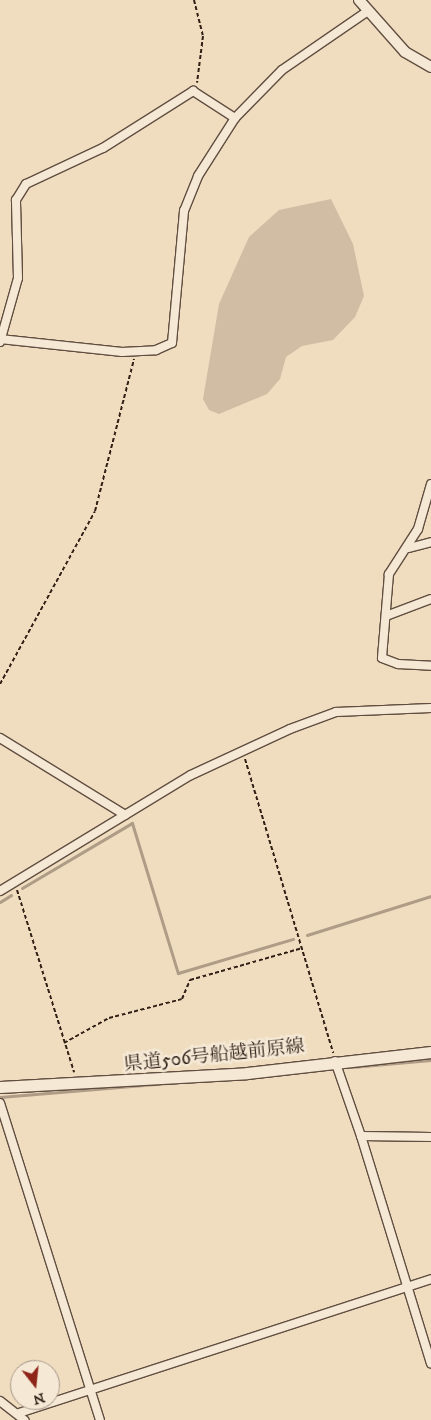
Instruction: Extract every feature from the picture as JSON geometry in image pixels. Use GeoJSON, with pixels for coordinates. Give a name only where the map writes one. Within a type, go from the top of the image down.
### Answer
{"type":"FeatureCollection","features":[{"type":"Feature","properties":{"kind":"main road","name":"県道506号船越前原線"},"geometry":{"type":"LineString","coordinates":[[0,1087],[79,1086],[431,1052]]}},
{"type":"Feature","properties":{"kind":"street"},"geometry":{"type":"LineString","coordinates":[[359,0],[405,52],[431,67]]}},
{"type":"Feature","properties":{"kind":"street"},"geometry":{"type":"LineString","coordinates":[[234,118],[193,91],[103,148],[21,190],[14,222],[18,278],[0,340],[136,352],[164,348],[175,339],[175,284],[184,210],[198,176],[234,118],[282,70],[368,11]]}},
{"type":"Feature","properties":{"kind":"street"},"geometry":{"type":"LineString","coordinates":[[430,487],[409,548],[389,574],[385,662],[431,666]]}},
{"type":"Feature","properties":{"kind":"street"},"geometry":{"type":"LineString","coordinates":[[409,548],[431,542]]}},
{"type":"Feature","properties":{"kind":"street"},"geometry":{"type":"LineString","coordinates":[[386,616],[431,599]]}},
{"type":"Feature","properties":{"kind":"street"},"geometry":{"type":"LineString","coordinates":[[0,892],[126,815],[243,750],[336,712],[431,708]]}},
{"type":"Feature","properties":{"kind":"street"},"geometry":{"type":"LineString","coordinates":[[0,738],[126,815]]}},
{"type":"Feature","properties":{"kind":"street"},"geometry":{"type":"LineString","coordinates":[[335,1060],[361,1136],[431,1363]]}},
{"type":"Feature","properties":{"kind":"street"},"geometry":{"type":"LineString","coordinates":[[0,1104],[100,1420]]}},
{"type":"Feature","properties":{"kind":"street"},"geometry":{"type":"LineString","coordinates":[[361,1136],[431,1137]]}},
{"type":"Feature","properties":{"kind":"street"},"geometry":{"type":"LineString","coordinates":[[0,1400],[21,1417],[90,1390],[431,1279]]}},
{"type":"Feature","properties":{"kind":"path"},"geometry":{"type":"LineString","coordinates":[[193,91],[198,81],[202,36],[194,0]]}},
{"type":"Feature","properties":{"kind":"path"},"geometry":{"type":"LineString","coordinates":[[0,684],[95,511],[136,352]]}},
{"type":"Feature","properties":{"kind":"path"},"geometry":{"type":"LineString","coordinates":[[243,750],[335,1060]]}},
{"type":"Feature","properties":{"kind":"path"},"geometry":{"type":"LineString","coordinates":[[15,883],[79,1086]]}},
{"type":"Feature","properties":{"kind":"path"},"geometry":{"type":"LineString","coordinates":[[64,1043],[109,1018],[182,999],[190,980],[302,948]]}},
{"type":"Feature","properties":{"kind":"shaded area"},"geometry":{"type":"Polygon","coordinates":[[[331,199],[353,244],[364,296],[355,317],[333,340],[302,346],[286,357],[280,379],[267,394],[219,414],[209,410],[203,399],[219,304],[249,237],[279,210],[331,199]]]}},
{"type":"Feature","properties":{"kind":"waterway"},"geometry":{"type":"LineString","coordinates":[[22,888],[132,823],[178,973],[293,939]]}},
{"type":"Feature","properties":{"kind":"waterway"},"geometry":{"type":"LineString","coordinates":[[0,902],[11,895]]}},
{"type":"Feature","properties":{"kind":"waterway"},"geometry":{"type":"LineString","coordinates":[[307,935],[431,896]]}},
{"type":"Feature","properties":{"kind":"waterway"},"geometry":{"type":"LineString","coordinates":[[352,1067],[431,1060]]}},
{"type":"Feature","properties":{"kind":"waterway"},"geometry":{"type":"LineString","coordinates":[[0,1097],[179,1082]]}}]}
